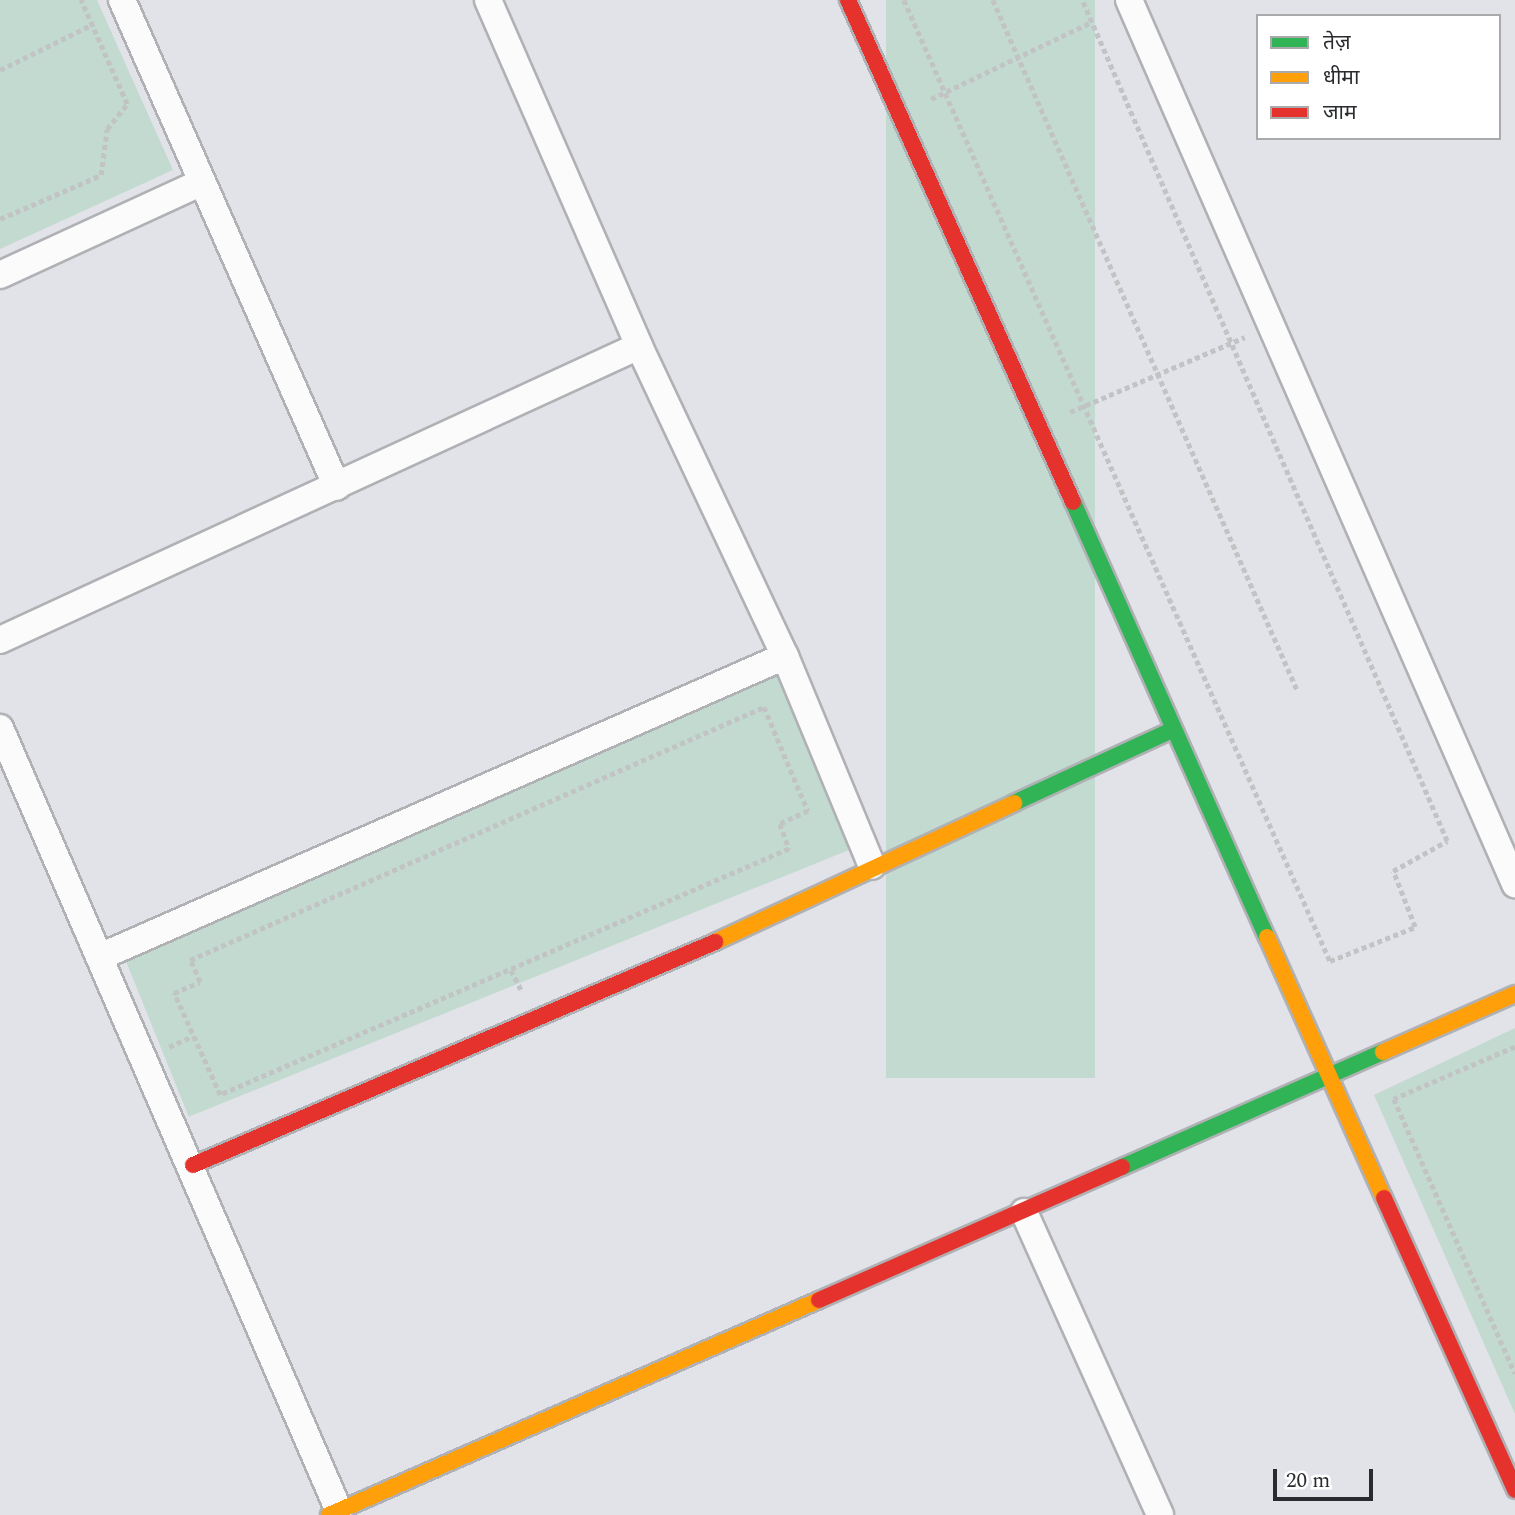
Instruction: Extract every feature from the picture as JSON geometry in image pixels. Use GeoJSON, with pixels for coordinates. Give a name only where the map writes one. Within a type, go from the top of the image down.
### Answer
{"type":"FeatureCollection","features":[{"type":"Feature","properties":{"kind":"street"},"geometry":{"type":"LineString","coordinates":[[488,0],[639,346],[785,656],[872,866]]}},
{"type":"Feature","properties":{"kind":"street"},"geometry":{"type":"LineString","coordinates":[[848,0],[1172,730],[1330,1074],[1515,1490]]}},
{"type":"Feature","properties":{"kind":"street"},"geometry":{"type":"LineString","coordinates":[[1129,0],[1515,884]]}},
{"type":"Feature","properties":{"kind":"street"},"geometry":{"type":"LineString","coordinates":[[124,4],[200,183],[337,487]]}},
{"type":"Feature","properties":{"kind":"street"},"geometry":{"type":"LineString","coordinates":[[0,275],[200,183]]}},
{"type":"Feature","properties":{"kind":"street"},"geometry":{"type":"LineString","coordinates":[[0,639],[337,487],[639,346]]}},
{"type":"Feature","properties":{"kind":"street"},"geometry":{"type":"LineString","coordinates":[[102,956],[785,656]]}},
{"type":"Feature","properties":{"kind":"street"},"geometry":{"type":"LineString","coordinates":[[0,728],[193,1165],[334,1513],[1515,994]]}},
{"type":"Feature","properties":{"kind":"street"},"geometry":{"type":"LineString","coordinates":[[193,1165],[707,946],[872,866],[1172,730]]}},
{"type":"Feature","properties":{"kind":"street"},"geometry":{"type":"LineString","coordinates":[[1024,1212],[1160,1515]]}},
{"type":"Feature","properties":{"kind":"path"},"geometry":{"type":"LineString","coordinates":[[0,219],[102,176],[107,129],[127,104],[81,0]]}},
{"type":"Feature","properties":{"kind":"path"},"geometry":{"type":"LineString","coordinates":[[904,0],[1330,961],[1415,927],[1393,871],[1447,841],[1082,0]]}},
{"type":"Feature","properties":{"kind":"path"},"geometry":{"type":"LineString","coordinates":[[993,0],[1298,692]]}},
{"type":"Feature","properties":{"kind":"path"},"geometry":{"type":"LineString","coordinates":[[0,70],[92,25],[124,4]]}},
{"type":"Feature","properties":{"kind":"path"},"geometry":{"type":"LineString","coordinates":[[898,114],[1091,22]]}},
{"type":"Feature","properties":{"kind":"path"},"geometry":{"type":"LineString","coordinates":[[1037,426],[1271,326]]}},
{"type":"Feature","properties":{"kind":"path"},"geometry":{"type":"LineString","coordinates":[[764,707],[808,811],[780,824],[789,849],[220,1095],[174,993],[201,982],[190,960],[764,707]]}},
{"type":"Feature","properties":{"kind":"path"},"geometry":{"type":"LineString","coordinates":[[1515,1046],[1394,1099],[1515,1373]]}},
{"type":"Feature","properties":{"kind":"green space"},"geometry":{"type":"Polygon","coordinates":[[[0,0],[97,0],[173,170],[0,249],[0,0]]]}},
{"type":"Feature","properties":{"kind":"green space"},"geometry":{"type":"Polygon","coordinates":[[[886,0],[1095,0],[1095,1078],[886,1078],[886,0]]]}},
{"type":"Feature","properties":{"kind":"green space"},"geometry":{"type":"Polygon","coordinates":[[[777,672],[849,850],[189,1117],[117,939],[777,672]]]}},
{"type":"Feature","properties":{"kind":"green space"},"geometry":{"type":"Polygon","coordinates":[[[1515,1028],[1515,1414],[1374,1095],[1515,1028]]]}},
{"type":"Feature","properties":{"kind":"traffic: fast"},"geometry":{"type":"LineString","coordinates":[[1073,502],[1267,937]]}},
{"type":"Feature","properties":{"kind":"traffic: fast"},"geometry":{"type":"LineString","coordinates":[[1014,803],[1172,730]]}},
{"type":"Feature","properties":{"kind":"traffic: fast"},"geometry":{"type":"LineString","coordinates":[[1122,1167],[1383,1052]]}},
{"type":"Feature","properties":{"kind":"traffic: slow"},"geometry":{"type":"LineString","coordinates":[[715,942],[1014,803]]}},
{"type":"Feature","properties":{"kind":"traffic: slow"},"geometry":{"type":"LineString","coordinates":[[1267,937],[1384,1198]]}},
{"type":"Feature","properties":{"kind":"traffic: slow"},"geometry":{"type":"LineString","coordinates":[[1383,1052],[1515,994]]}},
{"type":"Feature","properties":{"kind":"traffic: slow"},"geometry":{"type":"LineString","coordinates":[[329,1515],[819,1300]]}},
{"type":"Feature","properties":{"kind":"traffic: jam"},"geometry":{"type":"LineString","coordinates":[[848,0],[1073,502]]}},
{"type":"Feature","properties":{"kind":"traffic: jam"},"geometry":{"type":"LineString","coordinates":[[193,1165],[715,942]]}},
{"type":"Feature","properties":{"kind":"traffic: jam"},"geometry":{"type":"LineString","coordinates":[[819,1300],[1122,1167]]}},
{"type":"Feature","properties":{"kind":"traffic: jam"},"geometry":{"type":"LineString","coordinates":[[1384,1198],[1515,1490]]}}]}
